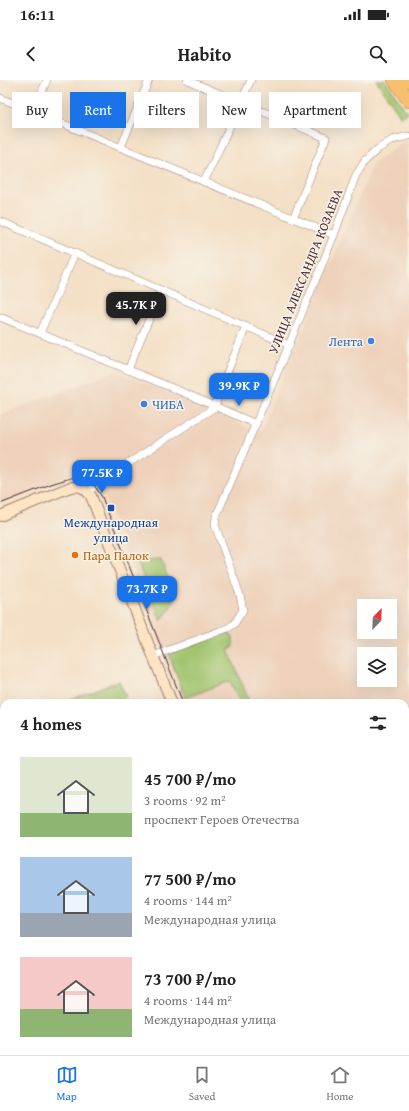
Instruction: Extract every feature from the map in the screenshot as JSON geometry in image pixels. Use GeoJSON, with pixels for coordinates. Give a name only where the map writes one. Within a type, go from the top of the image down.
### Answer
{"type":"FeatureCollection","features":[{"type":"Feature","properties":{"kind":"highway"},"geometry":{"type":"LineString","coordinates":[[394,80],[409,101]]}},
{"type":"Feature","properties":{"kind":"street"},"geometry":{"type":"LineString","coordinates":[[42,92],[47,80]]}},
{"type":"Feature","properties":{"kind":"street"},"geometry":{"type":"LineString","coordinates":[[121,147],[149,80]]}},
{"type":"Feature","properties":{"kind":"street"},"geometry":{"type":"LineString","coordinates":[[187,80],[216,92]]}},
{"type":"Feature","properties":{"kind":"street"},"geometry":{"type":"LineString","coordinates":[[246,92],[251,80]]}},
{"type":"Feature","properties":{"kind":"street"},"geometry":{"type":"LineString","coordinates":[[0,98],[12,103]]}},
{"type":"Feature","properties":{"kind":"street"},"geometry":{"type":"LineString","coordinates":[[261,110],[326,138],[292,219]]}},
{"type":"Feature","properties":{"kind":"street"},"geometry":{"type":"LineString","coordinates":[[62,124],[334,235]]}},
{"type":"Feature","properties":{"kind":"street"},"geometry":{"type":"LineString","coordinates":[[204,182],[229,128]]}},
{"type":"Feature","properties":{"kind":"street","name":"УЛИЦА АЛЕКСАНДРА КОЗАЕВА"},"geometry":{"type":"LineString","coordinates":[[153,656],[228,628],[234,624],[243,610],[240,594],[215,525],[220,504],[289,345],[334,235],[356,175],[365,161],[378,149],[392,140],[409,136]]}},
{"type":"Feature","properties":{"kind":"street"},"geometry":{"type":"LineString","coordinates":[[0,221],[289,345]]}},
{"type":"Feature","properties":{"kind":"street"},"geometry":{"type":"LineString","coordinates":[[40,333],[75,253]]}},
{"type":"Feature","properties":{"kind":"street"},"geometry":{"type":"LineString","coordinates":[[128,370],[161,290]]}},
{"type":"Feature","properties":{"kind":"street"},"geometry":{"type":"LineString","coordinates":[[0,317],[256,424]]}},
{"type":"Feature","properties":{"kind":"street"},"geometry":{"type":"LineString","coordinates":[[88,492],[101,481],[215,407],[219,392],[246,327]]}},
{"type":"Feature","properties":{"kind":"street"},"geometry":{"type":"LineString","coordinates":[[0,516],[68,488],[78,486],[83,487],[88,492],[111,546],[170,699]]}},
{"type":"Feature","properties":{"kind":"shaded area"},"geometry":{"type":"Polygon","coordinates":[[[405,141],[409,147],[409,699],[183,699],[100,485],[76,472],[0,503],[0,415],[115,371],[260,432],[373,164],[405,141]]]}},
{"type":"Feature","properties":{"kind":"green space"},"geometry":{"type":"Polygon","coordinates":[[[376,80],[385,80],[407,112],[401,117],[376,80]]]}},
{"type":"Feature","properties":{"kind":"green space"},"geometry":{"type":"Polygon","coordinates":[[[161,560],[169,580],[176,583],[176,589],[172,604],[161,621],[137,561],[161,560]]]}},
{"type":"Feature","properties":{"kind":"green space"},"geometry":{"type":"Polygon","coordinates":[[[228,632],[233,638],[233,648],[228,650],[248,699],[238,699],[230,681],[185,698],[169,654],[228,632]]]}},
{"type":"Feature","properties":{"kind":"green space"},"geometry":{"type":"Polygon","coordinates":[[[119,681],[126,697],[121,699],[71,699],[119,681]]]}},
{"type":"Feature","properties":{"kind":"tram line"},"geometry":{"type":"LineString","coordinates":[[0,504],[51,484],[74,477],[92,482],[102,497],[181,699]]}},
{"type":"Feature","properties":{"kind":"place","name":"Лента"},"geometry":{"type":"Point","coordinates":[371,341]}},
{"type":"Feature","properties":{"kind":"place","name":"ЧИБА"},"geometry":{"type":"Point","coordinates":[144,404]}},
{"type":"Feature","properties":{"kind":"place","name":"Международная улица"},"geometry":{"type":"Point","coordinates":[111,508]}},
{"type":"Feature","properties":{"kind":"place","name":"Пара Палок"},"geometry":{"type":"Point","coordinates":[75,555]}}]}
